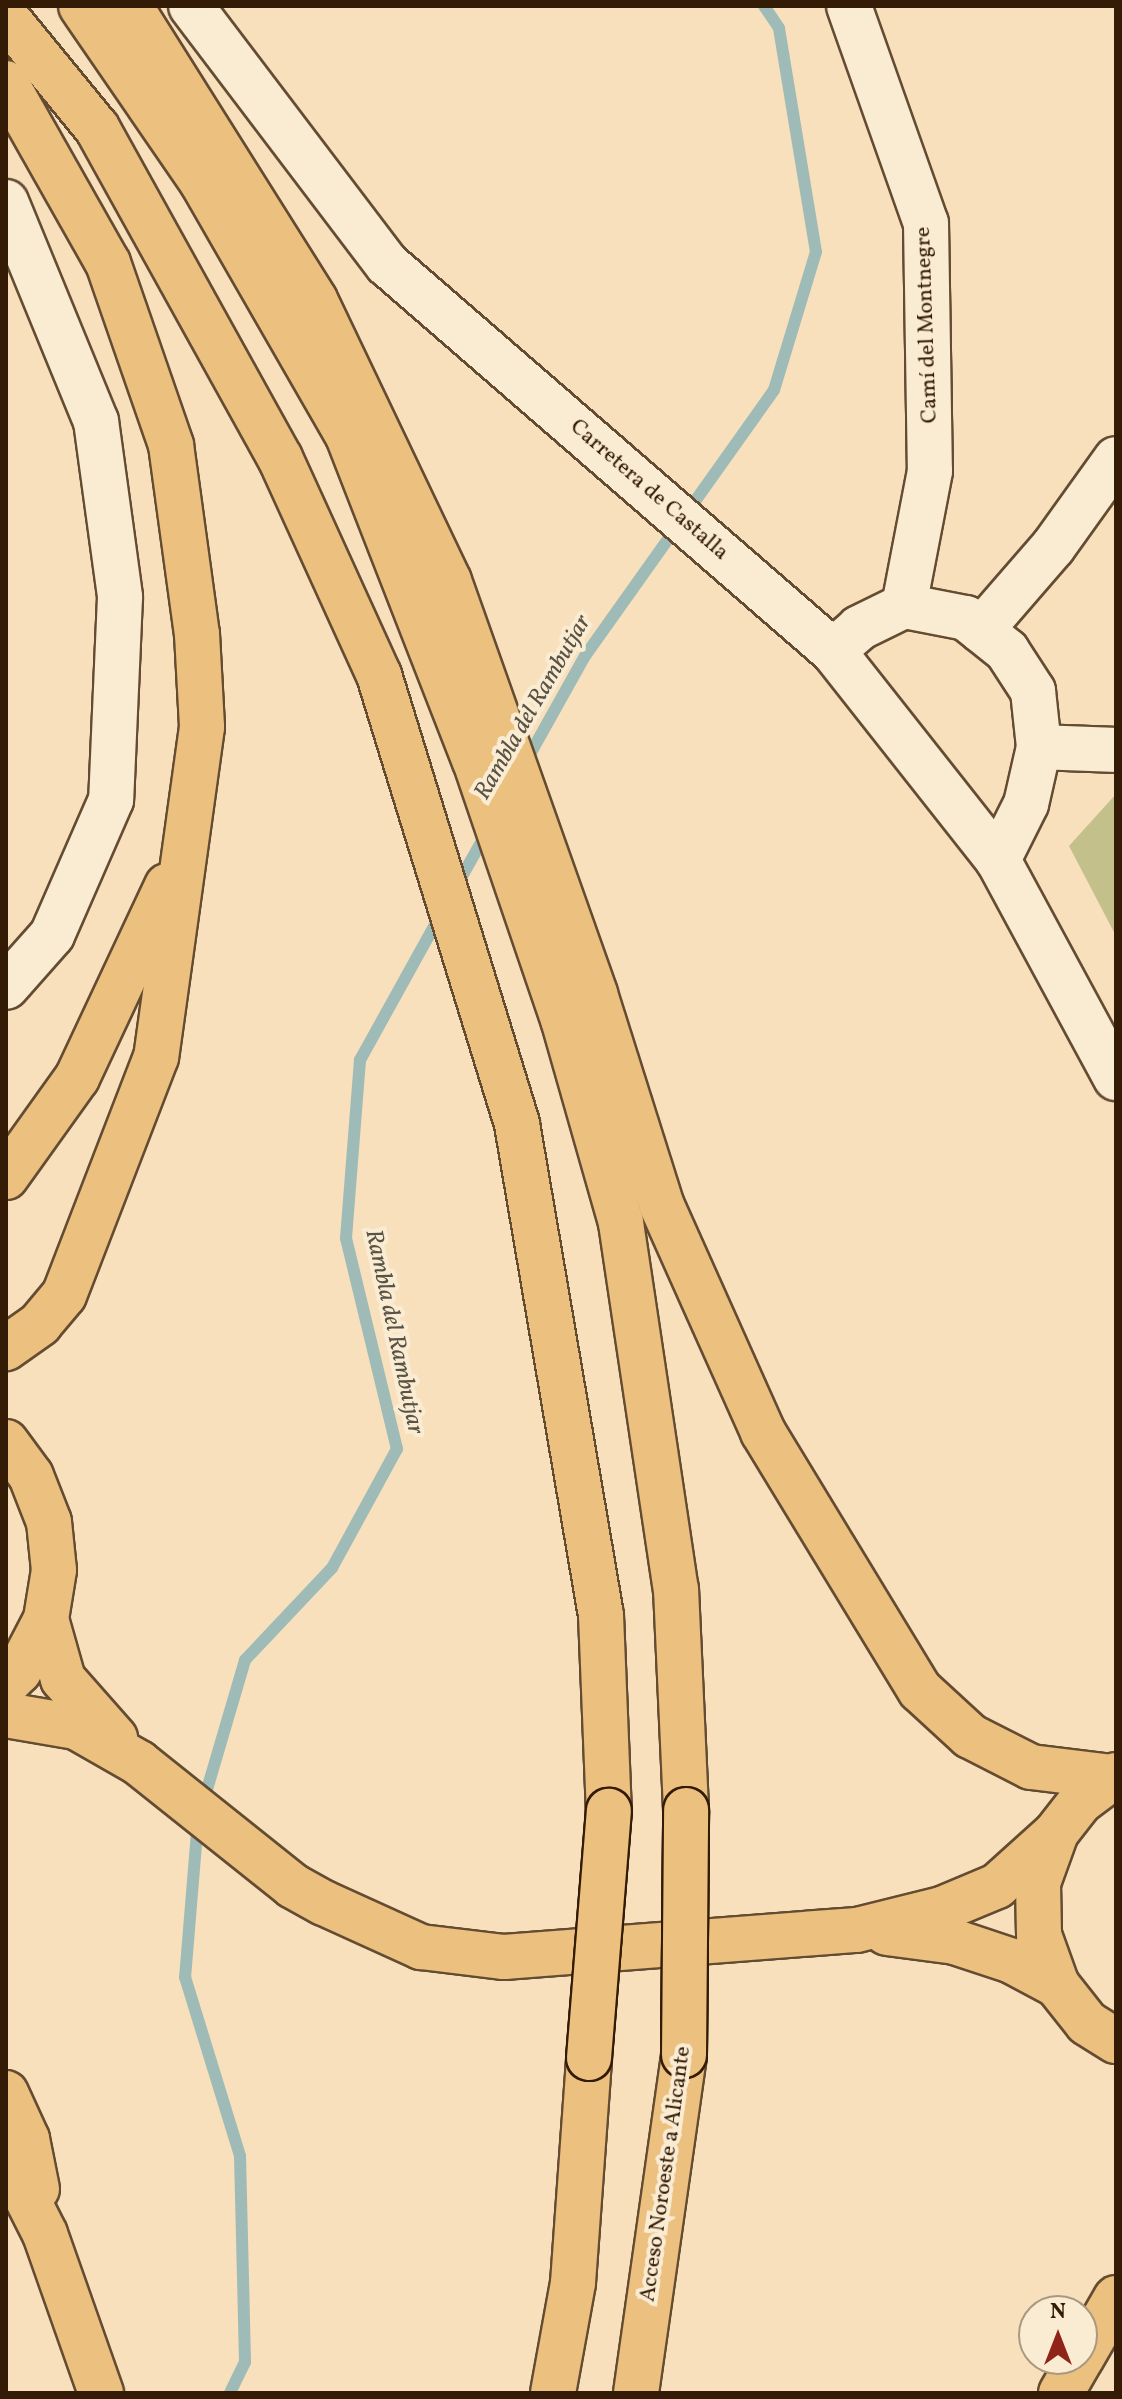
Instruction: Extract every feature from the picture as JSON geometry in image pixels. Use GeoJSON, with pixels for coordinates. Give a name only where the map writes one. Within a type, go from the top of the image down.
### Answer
{"type":"FeatureCollection","features":[{"type":"Feature","properties":{"kind":"main road"},"geometry":{"type":"LineString","coordinates":[[81,6],[202,182],[348,436],[433,596]]}},
{"type":"Feature","properties":{"kind":"main road"},"geometry":{"type":"LineString","coordinates":[[130,6],[315,300],[433,596],[579,1006],[662,1206],[763,1432],[877,1626],[920,1690],[970,1736],[1031,1767],[1114,1776]]}},
{"type":"Feature","properties":{"kind":"main road"},"geometry":{"type":"LineString","coordinates":[[6,17],[97,128],[280,458],[379,675],[517,1124],[601,1615],[609,1811],[573,2283],[553,2393]]}},
{"type":"Feature","properties":{"kind":"main road"},"geometry":{"type":"LineString","coordinates":[[6,83],[108,263],[171,445],[197,634],[202,727],[156,1057],[64,1295],[40,1324],[6,1348]]}},
{"type":"Feature","properties":{"kind":"main road"},"geometry":{"type":"LineString","coordinates":[[6,1177],[77,1078],[187,844]]}},
{"type":"Feature","properties":{"kind":"main road","name":"Acceso Noroeste a Alicante"},"geometry":{"type":"LineString","coordinates":[[579,1006],[624,1238],[676,1589],[686,1810],[684,2055],[636,2393]]}},
{"type":"Feature","properties":{"kind":"main road"},"geometry":{"type":"LineString","coordinates":[[6,1442],[31,1476],[49,1522],[54,1570],[46,1619],[19,1671],[6,1684]]}},
{"type":"Feature","properties":{"kind":"main road"},"geometry":{"type":"LineString","coordinates":[[46,1619],[63,1679],[139,1763]]}},
{"type":"Feature","properties":{"kind":"main road"},"geometry":{"type":"LineString","coordinates":[[6,1715],[76,1727],[139,1763],[293,1886],[421,1947],[504,1957],[857,1930],[942,1909],[997,1886],[1056,1833],[1080,1802],[1114,1776]]}},
{"type":"Feature","properties":{"kind":"main road"},"geometry":{"type":"LineString","coordinates":[[1056,1833],[1038,1896],[1039,1935],[1057,1985],[1087,2023],[1116,2041]]}},
{"type":"Feature","properties":{"kind":"main road"},"geometry":{"type":"LineString","coordinates":[[857,1930],[955,1942],[1012,1961],[1057,1985]]}},
{"type":"Feature","properties":{"kind":"main road"},"geometry":{"type":"LineString","coordinates":[[6,2093],[27,2139],[45,2234]]}},
{"type":"Feature","properties":{"kind":"main road"},"geometry":{"type":"LineString","coordinates":[[6,2157],[45,2234],[101,2393]]}},
{"type":"Feature","properties":{"kind":"main road"},"geometry":{"type":"LineString","coordinates":[[1098,2330],[1116,2298]]}},
{"type":"Feature","properties":{"kind":"main road"},"geometry":{"type":"LineString","coordinates":[[1061,2393],[1072,2375]]}},
{"type":"Feature","properties":{"kind":"street","name":"Carretera de Castalla"},"geometry":{"type":"LineString","coordinates":[[191,6],[387,264],[833,651],[998,860],[1116,1078]]}},
{"type":"Feature","properties":{"kind":"street","name":"Camí del Montnegre"},"geometry":{"type":"LineString","coordinates":[[849,6],[926,223],[930,471],[904,606]]}},
{"type":"Feature","properties":{"kind":"street"},"geometry":{"type":"LineString","coordinates":[[6,202],[96,421],[120,597],[111,800],[52,935],[6,987]]}},
{"type":"Feature","properties":{"kind":"street"},"geometry":{"type":"LineString","coordinates":[[981,630],[1053,547],[1116,459]]}},
{"type":"Feature","properties":{"kind":"street"},"geometry":{"type":"LineString","coordinates":[[833,651],[859,628],[904,606],[966,618],[1007,651],[1033,691],[1039,747],[1026,804],[998,860]]}},
{"type":"Feature","properties":{"kind":"street"},"geometry":{"type":"LineString","coordinates":[[1039,747],[1116,750]]}},
{"type":"Feature","properties":{"kind":"shaded area"},"geometry":{"type":"Polygon","coordinates":[[[1116,794],[1116,936],[1069,846],[1116,794]]]}},
{"type":"Feature","properties":{"kind":"waterway","name":"Rambla del Rambutjar"},"geometry":{"type":"LineString","coordinates":[[524,765],[585,656],[774,390],[816,252],[779,28],[764,6]]}},
{"type":"Feature","properties":{"kind":"waterway","name":"Rambla del Rambutjar"},"geometry":{"type":"LineString","coordinates":[[456,887],[488,830]]}},
{"type":"Feature","properties":{"kind":"waterway","name":"Rambla del Rambutjar"},"geometry":{"type":"LineString","coordinates":[[203,1803],[245,1660],[332,1568],[397,1449],[346,1238],[360,1060],[441,914]]}},
{"type":"Feature","properties":{"kind":"waterway","name":"Rambla del Rambutjar"},"geometry":{"type":"LineString","coordinates":[[198,1820],[185,1977],[240,2156],[245,2362],[230,2393]]}}]}
